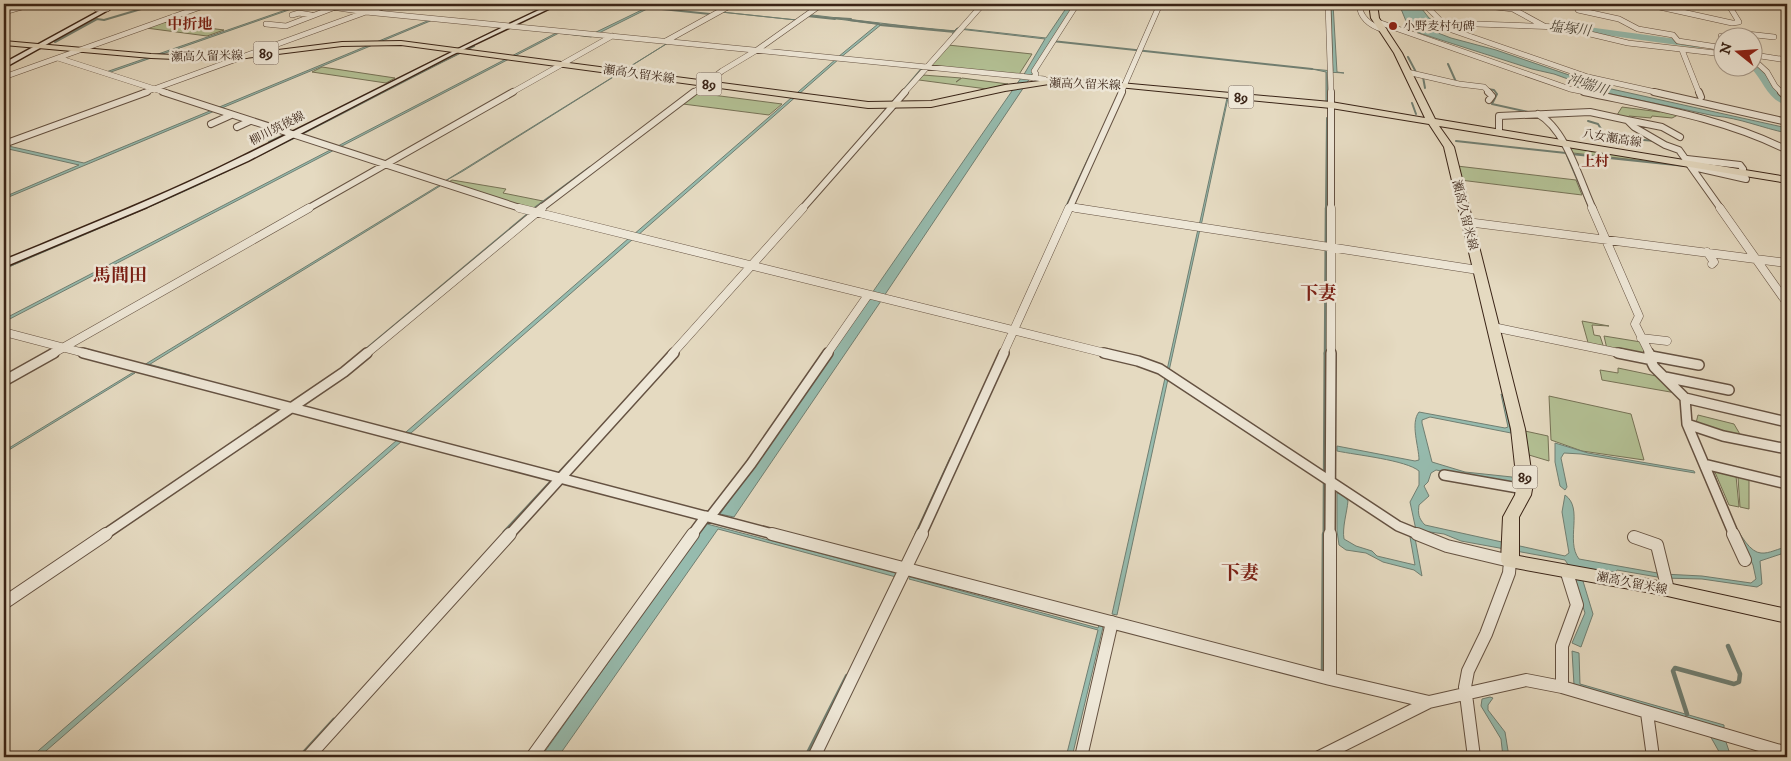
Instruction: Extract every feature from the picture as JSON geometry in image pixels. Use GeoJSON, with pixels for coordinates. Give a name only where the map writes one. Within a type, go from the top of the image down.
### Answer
{"type":"FeatureCollection","features":[{"type":"Feature","properties":{"kind":"main road"},"geometry":{"type":"LineString","coordinates":[[4,66],[116,4]]}},
{"type":"Feature","properties":{"kind":"main road","name":"柳川筑後線"},"geometry":{"type":"LineString","coordinates":[[4,264],[186,186],[463,51],[511,30],[556,4]]}},
{"type":"Feature","properties":{"kind":"main road","name":"89"},"geometry":{"type":"LineString","coordinates":[[1374,4],[1373,11],[1378,22],[1407,72],[1432,122]]}},
{"type":"Feature","properties":{"kind":"main road","name":"瀬高久留米線"},"geometry":{"type":"LineString","coordinates":[[4,43],[154,56],[245,56],[342,44],[378,42],[413,44],[849,103],[893,106],[956,100],[1030,81],[1098,83],[1331,105],[1432,122],[1451,152],[1518,429],[1524,462],[1523,495],[1512,517],[1510,561],[1567,573],[1588,575],[1668,590],[1786,618]]}},
{"type":"Feature","properties":{"kind":"main road","name":"八女瀬高線"},"geometry":{"type":"LineString","coordinates":[[1432,122],[1787,180]]}},
{"type":"Feature","properties":{"kind":"street"},"geometry":{"type":"LineString","coordinates":[[4,78],[209,4]]}},
{"type":"Feature","properties":{"kind":"street"},"geometry":{"type":"LineString","coordinates":[[311,4],[511,30],[529,28],[666,41],[926,67],[1030,81],[1036,74],[1034,71],[1077,4]]}},
{"type":"Feature","properties":{"kind":"street"},"geometry":{"type":"LineString","coordinates":[[266,24],[286,26],[342,4]]}},
{"type":"Feature","properties":{"kind":"street"},"geometry":{"type":"LineString","coordinates":[[4,144],[366,12],[393,4]]}},
{"type":"Feature","properties":{"kind":"street"},"geometry":{"type":"LineString","coordinates":[[666,41],[733,4]]}},
{"type":"Feature","properties":{"kind":"street"},"geometry":{"type":"LineString","coordinates":[[4,603],[344,372],[534,213],[722,71],[757,50],[822,4]]}},
{"type":"Feature","properties":{"kind":"street"},"geometry":{"type":"LineString","coordinates":[[308,757],[752,266],[983,4]]}},
{"type":"Feature","properties":{"kind":"street"},"geometry":{"type":"LineString","coordinates":[[814,757],[906,569],[1126,85],[1160,4]]}},
{"type":"Feature","properties":{"kind":"street"},"geometry":{"type":"LineString","coordinates":[[1328,4],[1331,105],[1330,678]]}},
{"type":"Feature","properties":{"kind":"street"},"geometry":{"type":"LineString","coordinates":[[1360,4],[1359,9],[1374,28],[1384,30]]}},
{"type":"Feature","properties":{"kind":"street"},"geometry":{"type":"LineString","coordinates":[[1424,4],[1449,29],[1573,73],[1787,122]]}},
{"type":"Feature","properties":{"kind":"street"},"geometry":{"type":"LineString","coordinates":[[1491,4],[1496,7],[1513,9],[1545,26]]}},
{"type":"Feature","properties":{"kind":"street"},"geometry":{"type":"LineString","coordinates":[[1510,4],[1513,9]]}},
{"type":"Feature","properties":{"kind":"street"},"geometry":{"type":"LineString","coordinates":[[1576,4],[1578,10],[1630,24],[1638,29],[1673,35],[1678,42],[1714,47]]}},
{"type":"Feature","properties":{"kind":"street"},"geometry":{"type":"LineString","coordinates":[[1646,4],[1732,27]]}},
{"type":"Feature","properties":{"kind":"street"},"geometry":{"type":"LineString","coordinates":[[1724,26],[1732,27],[1739,22],[1728,4]]}},
{"type":"Feature","properties":{"kind":"street"},"geometry":{"type":"LineString","coordinates":[[1754,4],[1777,4],[1787,7]]}},
{"type":"Feature","properties":{"kind":"street"},"geometry":{"type":"LineString","coordinates":[[4,8],[11,5],[25,6],[4,12]]}},
{"type":"Feature","properties":{"kind":"street"},"geometry":{"type":"LineString","coordinates":[[97,9],[107,9]]}},
{"type":"Feature","properties":{"kind":"street"},"geometry":{"type":"LineString","coordinates":[[292,15],[312,15]]}},
{"type":"Feature","properties":{"kind":"street"},"geometry":{"type":"LineString","coordinates":[[1378,22],[1570,89],[1702,118],[1763,138],[1787,150]]}},
{"type":"Feature","properties":{"kind":"street"},"geometry":{"type":"LineString","coordinates":[[1449,23],[1545,26],[1576,30],[1628,43],[1714,53]]}},
{"type":"Feature","properties":{"kind":"street"},"geometry":{"type":"LineString","coordinates":[[570,32],[577,27]]}},
{"type":"Feature","properties":{"kind":"street"},"geometry":{"type":"LineString","coordinates":[[511,30],[529,28]]}},
{"type":"Feature","properties":{"kind":"street"},"geometry":{"type":"LineString","coordinates":[[640,39],[647,34]]}},
{"type":"Feature","properties":{"kind":"street"},"geometry":{"type":"LineString","coordinates":[[4,381],[612,36]]}},
{"type":"Feature","properties":{"kind":"street"},"geometry":{"type":"LineString","coordinates":[[1764,36],[1774,37]]}},
{"type":"Feature","properties":{"kind":"street"},"geometry":{"type":"LineString","coordinates":[[1682,50],[1701,97]]}},
{"type":"Feature","properties":{"kind":"street"},"geometry":{"type":"LineString","coordinates":[[1764,57],[1787,60]]}},
{"type":"Feature","properties":{"kind":"street"},"geometry":{"type":"LineString","coordinates":[[58,58],[534,213],[1138,361],[1160,368],[1398,526],[1447,546],[1510,561],[1509,573],[1486,634],[1468,671],[1466,694],[1474,757]]}},
{"type":"Feature","properties":{"kind":"street"},"geometry":{"type":"LineString","coordinates":[[1764,69],[1768,72],[1775,86],[1787,98]]}},
{"type":"Feature","properties":{"kind":"street"},"geometry":{"type":"LineString","coordinates":[[1407,72],[1426,75],[1453,83],[1484,87],[1492,96],[1489,100]]}},
{"type":"Feature","properties":{"kind":"street"},"geometry":{"type":"LineString","coordinates":[[1499,132],[1499,116],[1596,112],[1662,127],[1680,137]]}},
{"type":"Feature","properties":{"kind":"street"},"geometry":{"type":"LineString","coordinates":[[1538,114],[1547,119],[1564,143],[1640,316],[1635,324],[1654,367],[1685,398],[1787,422]]}},
{"type":"Feature","properties":{"kind":"street"},"geometry":{"type":"LineString","coordinates":[[211,124],[231,115]]}},
{"type":"Feature","properties":{"kind":"street"},"geometry":{"type":"LineString","coordinates":[[1627,120],[1634,127],[1665,145],[1679,150],[1787,303]]}},
{"type":"Feature","properties":{"kind":"street"},"geometry":{"type":"LineString","coordinates":[[237,127],[250,121]]}},
{"type":"Feature","properties":{"kind":"street"},"geometry":{"type":"LineString","coordinates":[[1665,145],[1672,158]]}},
{"type":"Feature","properties":{"kind":"street"},"geometry":{"type":"LineString","coordinates":[[1690,163],[1740,165],[1746,179],[1690,163]]}},
{"type":"Feature","properties":{"kind":"street"},"geometry":{"type":"LineString","coordinates":[[1070,207],[1478,270]]}},
{"type":"Feature","properties":{"kind":"street"},"geometry":{"type":"LineString","coordinates":[[1467,222],[1787,263]]}},
{"type":"Feature","properties":{"kind":"street"},"geometry":{"type":"LineString","coordinates":[[1707,252],[1714,262],[1712,264]]}},
{"type":"Feature","properties":{"kind":"street"},"geometry":{"type":"LineString","coordinates":[[532,757],[709,517],[751,464],[868,295]]}},
{"type":"Feature","properties":{"kind":"street"},"geometry":{"type":"LineString","coordinates":[[1493,327],[1650,358],[1700,365]]}},
{"type":"Feature","properties":{"kind":"street"},"geometry":{"type":"LineString","coordinates":[[4,332],[906,569],[1428,702]]}},
{"type":"Feature","properties":{"kind":"street"},"geometry":{"type":"LineString","coordinates":[[1641,338],[1667,341]]}},
{"type":"Feature","properties":{"kind":"street"},"geometry":{"type":"LineString","coordinates":[[1665,377],[1729,390]]}},
{"type":"Feature","properties":{"kind":"street"},"geometry":{"type":"LineString","coordinates":[[1685,398],[1687,424],[1745,560]]}},
{"type":"Feature","properties":{"kind":"street"},"geometry":{"type":"LineString","coordinates":[[1687,424],[1723,436],[1787,449]]}},
{"type":"Feature","properties":{"kind":"street"},"geometry":{"type":"LineString","coordinates":[[1704,464],[1787,484]]}},
{"type":"Feature","properties":{"kind":"street"},"geometry":{"type":"LineString","coordinates":[[1444,475],[1524,489]]}},
{"type":"Feature","properties":{"kind":"street"},"geometry":{"type":"LineString","coordinates":[[1634,537],[1657,545],[1668,590]]}},
{"type":"Feature","properties":{"kind":"street"},"geometry":{"type":"LineString","coordinates":[[1562,687],[1562,646],[1577,605],[1567,573]]}},
{"type":"Feature","properties":{"kind":"street"},"geometry":{"type":"LineString","coordinates":[[1081,757],[1112,622]]}},
{"type":"Feature","properties":{"kind":"street"},"geometry":{"type":"LineString","coordinates":[[1319,757],[1428,702],[1526,680],[1562,687],[1787,753]]}},
{"type":"Feature","properties":{"kind":"street"},"geometry":{"type":"LineString","coordinates":[[1647,713],[1653,757]]}},
{"type":"Feature","properties":{"kind":"green space"},"geometry":{"type":"Polygon","coordinates":[[[162,22],[224,30],[207,36],[146,28],[162,22]]]}},
{"type":"Feature","properties":{"kind":"green space"},"geometry":{"type":"Polygon","coordinates":[[[948,45],[1032,54],[1018,76],[930,67],[948,45]]]}},
{"type":"Feature","properties":{"kind":"green space"},"geometry":{"type":"Polygon","coordinates":[[[322,67],[395,78],[386,83],[312,72],[322,67]]]}},
{"type":"Feature","properties":{"kind":"green space"},"geometry":{"type":"Polygon","coordinates":[[[923,75],[961,78],[956,82],[962,78],[1008,84],[987,89],[919,80],[923,75]]]}},
{"type":"Feature","properties":{"kind":"green space"},"geometry":{"type":"Polygon","coordinates":[[[697,93],[782,104],[769,115],[683,104],[697,93]]]}},
{"type":"Feature","properties":{"kind":"green space"},"geometry":{"type":"Polygon","coordinates":[[[1622,107],[1660,112],[1661,110],[1680,114],[1672,118],[1629,116],[1628,118],[1617,115],[1622,107]]]}},
{"type":"Feature","properties":{"kind":"green space"},"geometry":{"type":"Polygon","coordinates":[[[1569,147],[1680,165],[1573,153],[1569,147]]]}},
{"type":"Feature","properties":{"kind":"green space"},"geometry":{"type":"Polygon","coordinates":[[[1457,166],[1576,180],[1582,195],[1460,180],[1457,166]]]}},
{"type":"Feature","properties":{"kind":"green space"},"geometry":{"type":"Polygon","coordinates":[[[452,180],[506,189],[503,193],[543,201],[532,210],[447,183],[452,180]]]}},
{"type":"Feature","properties":{"kind":"green space"},"geometry":{"type":"Polygon","coordinates":[[[1582,321],[1609,326],[1592,325],[1594,335],[1600,336],[1604,348],[1589,346],[1582,321]]]}},
{"type":"Feature","properties":{"kind":"green space"},"geometry":{"type":"Polygon","coordinates":[[[1604,336],[1641,342],[1648,356],[1607,349],[1604,336]]]}},
{"type":"Feature","properties":{"kind":"green space"},"geometry":{"type":"Polygon","coordinates":[[[1618,368],[1661,377],[1676,393],[1602,380],[1600,370],[1618,373],[1618,368]]]}},
{"type":"Feature","properties":{"kind":"green space"},"geometry":{"type":"Polygon","coordinates":[[[1549,396],[1631,414],[1644,460],[1582,451],[1551,440],[1549,396]]]}},
{"type":"Feature","properties":{"kind":"green space"},"geometry":{"type":"Polygon","coordinates":[[[1698,415],[1734,424],[1741,436],[1701,427],[1696,423],[1698,415]]]}},
{"type":"Feature","properties":{"kind":"green space"},"geometry":{"type":"Polygon","coordinates":[[[1525,431],[1548,436],[1549,461],[1529,455],[1525,431]]]}},
{"type":"Feature","properties":{"kind":"green space"},"geometry":{"type":"Polygon","coordinates":[[[1714,470],[1736,476],[1739,507],[1729,505],[1714,470]]]}},
{"type":"Feature","properties":{"kind":"green space"},"geometry":{"type":"Polygon","coordinates":[[[1738,477],[1749,478],[1749,509],[1740,507],[1738,477]]]}},
{"type":"Feature","properties":{"kind":"water"},"geometry":{"type":"Polygon","coordinates":[[[306,4],[108,73],[106,72],[306,4]]]}},
{"type":"Feature","properties":{"kind":"water"},"geometry":{"type":"Polygon","coordinates":[[[657,4],[591,37],[559,33],[4,322],[4,319],[558,32],[590,35],[657,4]]]}},
{"type":"Feature","properties":{"kind":"water"},"geometry":{"type":"Polygon","coordinates":[[[1069,4],[1075,4],[1031,77],[1023,76],[1045,39],[959,29],[954,31],[957,28],[1046,38],[1069,4]]]}},
{"type":"Feature","properties":{"kind":"water"},"geometry":{"type":"Polygon","coordinates":[[[1331,4],[1333,4],[1337,72],[1344,73],[1327,72],[1328,103],[1326,102],[1326,72],[1312,69],[1333,71],[1331,4]]]}},
{"type":"Feature","properties":{"kind":"water","name":"沖端川"},"geometry":{"type":"Polygon","coordinates":[[[1399,4],[1418,4],[1429,18],[1434,21],[1421,20],[1421,25],[1429,27],[1429,24],[1433,24],[1431,25],[1435,27],[1433,28],[1438,33],[1451,38],[1496,50],[1607,88],[1787,128],[1787,133],[1733,119],[1578,87],[1576,85],[1593,88],[1554,74],[1532,69],[1416,32],[1408,26],[1399,4]]]}},
{"type":"Feature","properties":{"kind":"water"},"geometry":{"type":"Polygon","coordinates":[[[804,14],[914,27],[882,24],[840,58],[838,57],[878,24],[805,15],[796,20],[804,14]]]}},
{"type":"Feature","properties":{"kind":"water"},"geometry":{"type":"Polygon","coordinates":[[[435,19],[4,199],[4,197],[79,165],[4,148],[4,145],[84,163],[435,19]]]}},
{"type":"Feature","properties":{"kind":"water"},"geometry":{"type":"Polygon","coordinates":[[[671,41],[463,171],[445,181],[466,168],[671,41]]]}},
{"type":"Feature","properties":{"kind":"water"},"geometry":{"type":"Polygon","coordinates":[[[475,46],[199,185],[4,269],[218,175],[367,98],[475,46]]]}},
{"type":"Feature","properties":{"kind":"water"},"geometry":{"type":"Polygon","coordinates":[[[836,59],[839,59],[637,236],[633,235],[836,59]]]}},
{"type":"Feature","properties":{"kind":"water"},"geometry":{"type":"Polygon","coordinates":[[[1021,78],[1030,78],[884,296],[872,293],[1021,78]]]}},
{"type":"Feature","properties":{"kind":"water"},"geometry":{"type":"Polygon","coordinates":[[[1227,98],[1201,226],[1199,226],[1227,98]]]}},
{"type":"Feature","properties":{"kind":"water"},"geometry":{"type":"Polygon","coordinates":[[[440,186],[147,366],[144,365],[440,186]]]}},
{"type":"Feature","properties":{"kind":"water"},"geometry":{"type":"Polygon","coordinates":[[[1198,229],[1200,229],[1169,371],[1167,370],[1198,229]]]}},
{"type":"Feature","properties":{"kind":"water"},"geometry":{"type":"Polygon","coordinates":[[[629,238],[633,239],[411,433],[406,432],[629,238]]]}},
{"type":"Feature","properties":{"kind":"water"},"geometry":{"type":"Polygon","coordinates":[[[869,298],[881,301],[734,517],[720,514],[869,298]]]}},
{"type":"Feature","properties":{"kind":"water"},"geometry":{"type":"Polygon","coordinates":[[[132,373],[135,373],[4,453],[4,451],[132,373]]]}},
{"type":"Feature","properties":{"kind":"water"},"geometry":{"type":"Polygon","coordinates":[[[1165,378],[1168,379],[1117,615],[1112,614],[1165,378]]]}},
{"type":"Feature","properties":{"kind":"water"},"geometry":{"type":"Polygon","coordinates":[[[1501,394],[1503,395],[1511,433],[1430,417],[1422,420],[1422,423],[1432,462],[1465,472],[1512,477],[1514,484],[1436,470],[1431,473],[1428,482],[1424,486],[1429,496],[1419,505],[1419,515],[1425,525],[1565,556],[1569,553],[1562,512],[1565,495],[1573,508],[1575,552],[1579,559],[1663,574],[1702,576],[1751,583],[1756,579],[1753,565],[1709,470],[1713,471],[1738,531],[1753,550],[1767,553],[1787,547],[1787,552],[1760,561],[1762,584],[1757,587],[1702,579],[1663,578],[1617,570],[1616,572],[1579,568],[1593,614],[1581,647],[1572,643],[1585,613],[1571,569],[1565,560],[1461,541],[1444,534],[1416,530],[1410,502],[1419,485],[1419,471],[1413,467],[1392,461],[1337,451],[1337,446],[1415,461],[1419,460],[1415,422],[1419,412],[1505,428],[1508,427],[1501,394]]]}},
{"type":"Feature","properties":{"kind":"water"},"geometry":{"type":"Polygon","coordinates":[[[397,440],[402,441],[39,757],[31,757],[397,440]]]}},
{"type":"Feature","properties":{"kind":"water"},"geometry":{"type":"Polygon","coordinates":[[[1555,443],[1588,453],[1694,471],[1695,473],[1581,454],[1564,453],[1561,458],[1567,487],[1565,490],[1560,486],[1555,462],[1555,443]]]}},
{"type":"Feature","properties":{"kind":"water"},"geometry":{"type":"Polygon","coordinates":[[[1337,493],[1343,494],[1348,501],[1344,539],[1356,546],[1372,551],[1377,556],[1415,565],[1410,537],[1415,538],[1422,576],[1414,570],[1383,562],[1366,553],[1346,550],[1339,545],[1337,493]]]}},
{"type":"Feature","properties":{"kind":"water"},"geometry":{"type":"Polygon","coordinates":[[[707,524],[899,574],[896,577],[718,529],[558,757],[541,757],[691,546],[689,545],[707,524]]]}},
{"type":"Feature","properties":{"kind":"water"},"geometry":{"type":"Polygon","coordinates":[[[910,577],[1098,628],[1099,625],[1103,627],[1072,757],[1066,757],[1098,630],[909,579],[910,577]]]}},
{"type":"Feature","properties":{"kind":"water"},"geometry":{"type":"Polygon","coordinates":[[[1572,651],[1579,653],[1580,684],[1724,725],[1724,736],[1731,757],[1722,757],[1704,725],[1574,685],[1572,651]]]}},
{"type":"Feature","properties":{"kind":"water"},"geometry":{"type":"Polygon","coordinates":[[[1493,698],[1488,705],[1488,710],[1505,732],[1509,757],[1503,757],[1501,739],[1481,706],[1482,699],[1493,698]]]}},
{"type":"Feature","properties":{"kind":"waterway"},"geometry":{"type":"LineString","coordinates":[[55,42],[97,19],[104,20],[158,4]]}},
{"type":"Feature","properties":{"kind":"waterway"},"geometry":{"type":"LineString","coordinates":[[517,4],[545,7],[551,4]]}},
{"type":"Feature","properties":{"kind":"waterway"},"geometry":{"type":"LineString","coordinates":[[618,4],[646,7]]}},
{"type":"Feature","properties":{"kind":"waterway"},"geometry":{"type":"LineString","coordinates":[[652,8],[710,14],[708,16]]}},
{"type":"Feature","properties":{"kind":"waterway"},"geometry":{"type":"LineString","coordinates":[[807,16],[835,19]]}},
{"type":"Feature","properties":{"kind":"waterway"},"geometry":{"type":"LineString","coordinates":[[835,18],[851,19]]}},
{"type":"Feature","properties":{"kind":"waterway"},"geometry":{"type":"LineString","coordinates":[[849,20],[879,24]]}},
{"type":"Feature","properties":{"kind":"waterway"},"geometry":{"type":"LineString","coordinates":[[880,25],[955,32],[953,34]]}},
{"type":"Feature","properties":{"kind":"waterway","name":"塩塚川"},"geometry":{"type":"LineString","coordinates":[[1558,26],[1699,45]]}},
{"type":"Feature","properties":{"kind":"waterway"},"geometry":{"type":"LineString","coordinates":[[1052,41],[1312,69]]}},
{"type":"Feature","properties":{"kind":"waterway"},"geometry":{"type":"LineString","coordinates":[[1408,57],[1417,74]]}},
{"type":"Feature","properties":{"kind":"waterway"},"geometry":{"type":"LineString","coordinates":[[1448,64],[1457,84]]}},
{"type":"Feature","properties":{"kind":"waterway"},"geometry":{"type":"LineString","coordinates":[[902,92],[924,66]]}},
{"type":"Feature","properties":{"kind":"waterway"},"geometry":{"type":"LineString","coordinates":[[1423,77],[1425,88]]}},
{"type":"Feature","properties":{"kind":"waterway","name":"塩塚川"},"geometry":{"type":"LineString","coordinates":[[1764,77],[1774,93],[1787,102]]}},
{"type":"Feature","properties":{"kind":"waterway"},"geometry":{"type":"LineString","coordinates":[[1487,89],[1494,90],[1497,94],[1492,104],[1528,112]]}},
{"type":"Feature","properties":{"kind":"waterway"},"geometry":{"type":"LineString","coordinates":[[1412,103],[1416,114]]}},
{"type":"Feature","properties":{"kind":"waterway"},"geometry":{"type":"LineString","coordinates":[[1326,209],[1327,118]]}},
{"type":"Feature","properties":{"kind":"waterway"},"geometry":{"type":"LineString","coordinates":[[1588,121],[1598,124],[1606,137],[1656,141]]}},
{"type":"Feature","properties":{"kind":"waterway"},"geometry":{"type":"LineString","coordinates":[[269,142],[284,135]]}},
{"type":"Feature","properties":{"kind":"waterway"},"geometry":{"type":"LineString","coordinates":[[1456,141],[1566,153],[1590,209]]}},
{"type":"Feature","properties":{"kind":"waterway"},"geometry":{"type":"LineString","coordinates":[[1066,207],[1091,153]]}},
{"type":"Feature","properties":{"kind":"waterway"},"geometry":{"type":"LineString","coordinates":[[1571,154],[1685,166]]}},
{"type":"Feature","properties":{"kind":"waterway"},"geometry":{"type":"LineString","coordinates":[[535,208],[533,209],[590,167]]}},
{"type":"Feature","properties":{"kind":"waterway"},"geometry":{"type":"LineString","coordinates":[[1325,354],[1326,208]]}},
{"type":"Feature","properties":{"kind":"waterway"},"geometry":{"type":"LineString","coordinates":[[365,350],[528,214]]}},
{"type":"Feature","properties":{"kind":"waterway"},"geometry":{"type":"LineString","coordinates":[[1324,535],[1325,353]]}},
{"type":"Feature","properties":{"kind":"waterway"},"geometry":{"type":"LineString","coordinates":[[148,365],[189,376]]}},
{"type":"Feature","properties":{"kind":"waterway"},"geometry":{"type":"LineString","coordinates":[[916,534],[951,458]]}},
{"type":"Feature","properties":{"kind":"waterway"},"geometry":{"type":"LineString","coordinates":[[504,532],[570,461]]}},
{"type":"Feature","properties":{"kind":"waterway"},"geometry":{"type":"LineString","coordinates":[[1323,670],[1324,534]]}},
{"type":"Feature","properties":{"kind":"waterway"},"geometry":{"type":"LineString","coordinates":[[1687,714],[1673,671],[1675,668],[1734,684],[1739,682],[1740,674],[1728,646]]}},
{"type":"Feature","properties":{"kind":"waterway"},"geometry":{"type":"LineString","coordinates":[[806,757],[847,676]]}},
{"type":"Feature","properties":{"kind":"waterway"},"geometry":{"type":"LineString","coordinates":[[300,757],[334,720]]}},
{"type":"Feature","properties":{"kind":"place","name":"小野麦村句碑"},"geometry":{"type":"Point","coordinates":[1393,26]}},
{"type":"Feature","properties":{"kind":"district","name":"中折地"},"geometry":{"type":"Point","coordinates":[190,24]}},
{"type":"Feature","properties":{"kind":"district","name":"上村"},"geometry":{"type":"Point","coordinates":[1595,161]}},
{"type":"Feature","properties":{"kind":"district","name":"馬間田"},"geometry":{"type":"Point","coordinates":[120,275]}},
{"type":"Feature","properties":{"kind":"district","name":"下妻"},"geometry":{"type":"Point","coordinates":[1318,293]}},
{"type":"Feature","properties":{"kind":"district","name":"下妻"},"geometry":{"type":"Point","coordinates":[1240,572]}}]}
